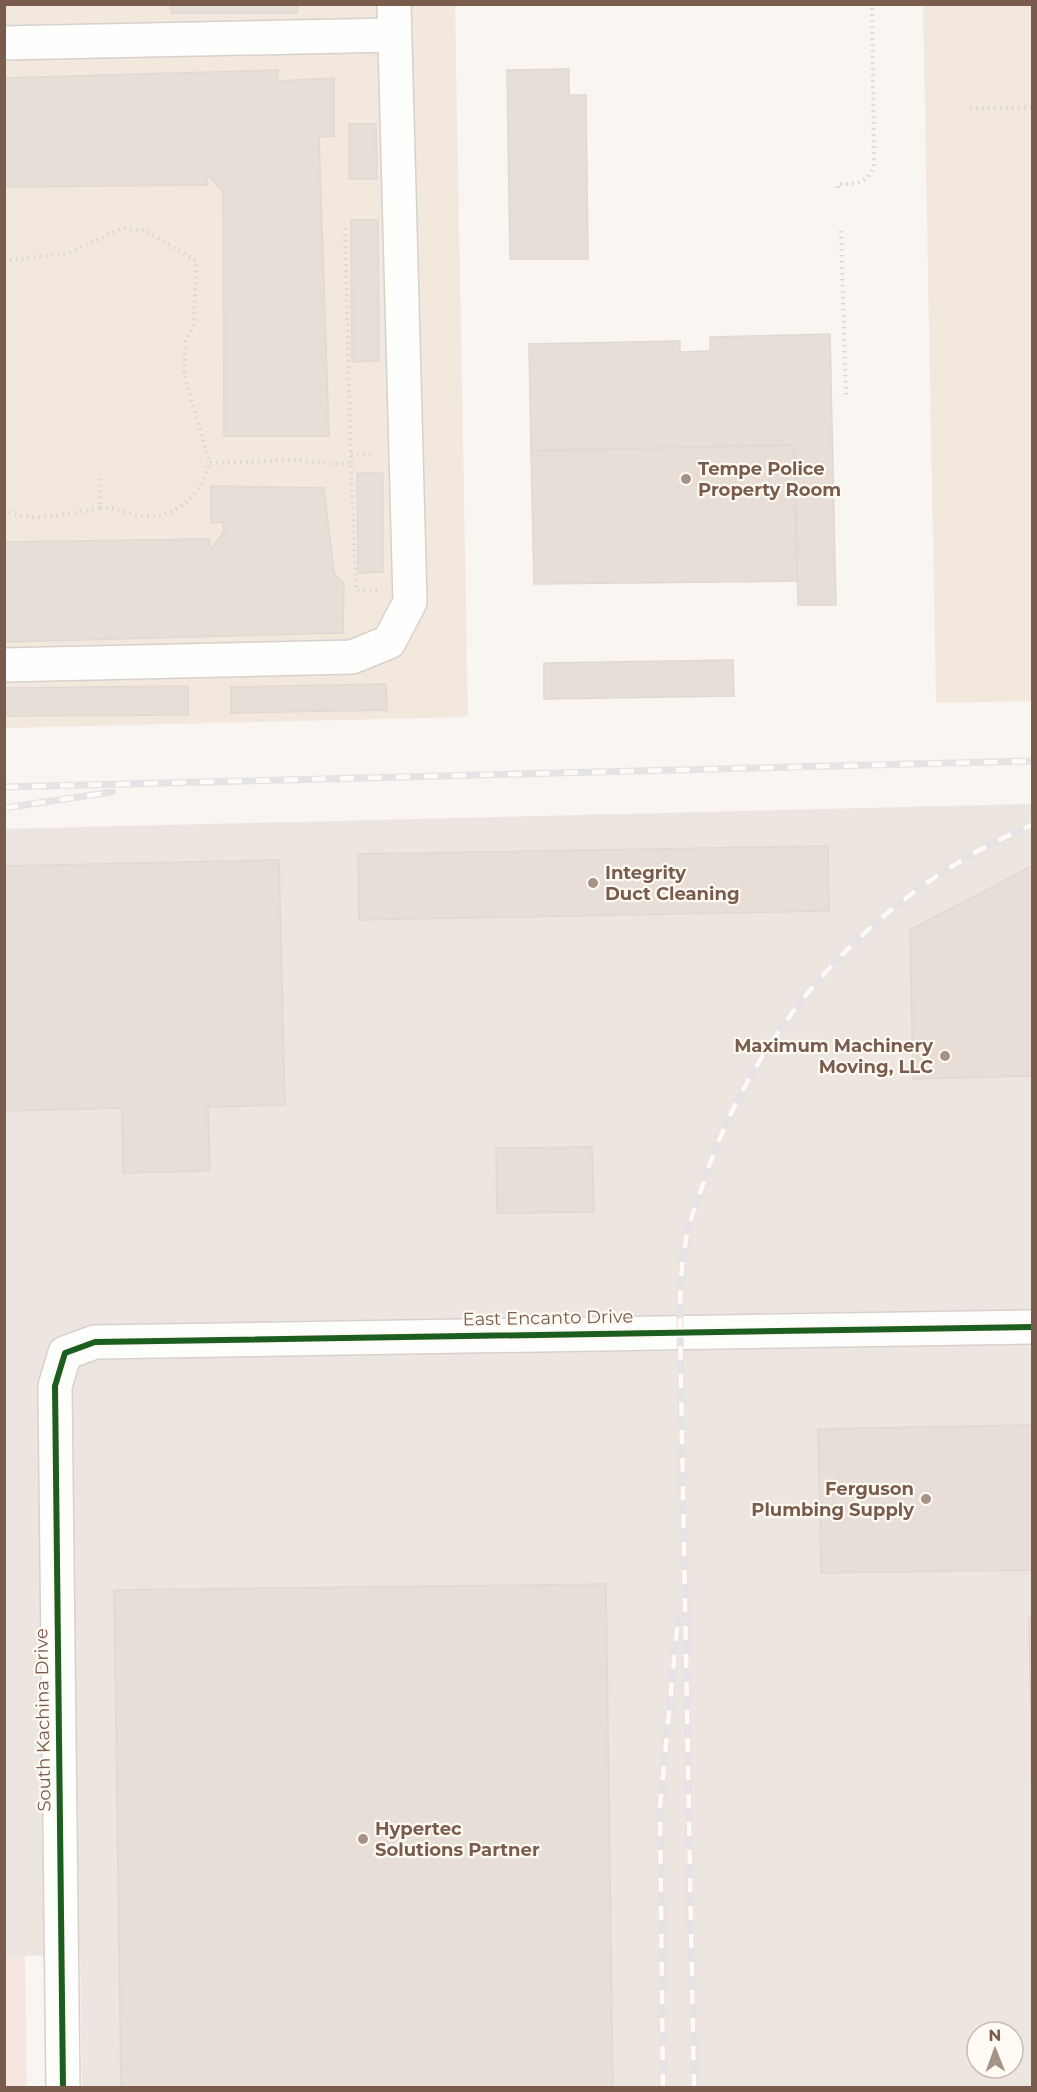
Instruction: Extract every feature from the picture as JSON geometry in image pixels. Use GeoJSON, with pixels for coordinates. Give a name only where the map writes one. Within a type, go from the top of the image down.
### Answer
{"type":"FeatureCollection","features":[{"type":"Feature","properties":{"kind":"street"},"geometry":{"type":"LineString","coordinates":[[4,43],[394,20],[410,602],[389,642],[352,657],[4,665]]}},
{"type":"Feature","properties":{"kind":"street","name":"East Encanto Drive"},"geometry":{"type":"LineString","coordinates":[[65,1353],[95,1342],[1032,1327]]}},
{"type":"Feature","properties":{"kind":"street","name":"South Kachina Drive"},"geometry":{"type":"LineString","coordinates":[[63,2088],[55,1386],[65,1353]]}},
{"type":"Feature","properties":{"kind":"path"},"geometry":{"type":"LineString","coordinates":[[838,188],[838,184],[859,184],[869,178],[874,166],[872,4]]}},
{"type":"Feature","properties":{"kind":"path"},"geometry":{"type":"LineString","coordinates":[[970,109],[1032,107]]}},
{"type":"Feature","properties":{"kind":"path"},"geometry":{"type":"LineString","coordinates":[[4,261],[68,253],[123,228],[146,231],[196,261],[194,323],[186,341],[184,374],[210,463],[204,484],[185,506],[157,517],[132,514],[113,507],[34,516],[10,513],[4,509]]}},
{"type":"Feature","properties":{"kind":"path"},"geometry":{"type":"LineString","coordinates":[[345,228],[356,590],[384,590]]}},
{"type":"Feature","properties":{"kind":"path"},"geometry":{"type":"LineString","coordinates":[[841,231],[846,396]]}},
{"type":"Feature","properties":{"kind":"path"},"geometry":{"type":"LineString","coordinates":[[210,463],[296,460],[332,464],[351,463]]}},
{"type":"Feature","properties":{"kind":"path"},"geometry":{"type":"LineString","coordinates":[[99,479],[100,508]]}},
{"type":"Feature","properties":{"kind":"shaded area"},"geometry":{"type":"Polygon","coordinates":[[[4,5],[455,5],[468,717],[5,728],[4,5]]]}},
{"type":"Feature","properties":{"kind":"shaded area"},"geometry":{"type":"Polygon","coordinates":[[[923,5],[1032,5],[1032,701],[936,703],[923,5]]]}},
{"type":"Feature","properties":{"kind":"shaded area"},"geometry":{"type":"Polygon","coordinates":[[[1032,804],[1032,2087],[82,2087],[80,1955],[5,1956],[4,829],[1032,804]]]}},
{"type":"Feature","properties":{"kind":"shaded area"},"geometry":{"type":"Polygon","coordinates":[[[25,1955],[27,2087],[5,2087],[5,1956],[25,1955]]]}},
{"type":"Feature","properties":{"kind":"building"},"geometry":{"type":"Polygon","coordinates":[[[171,4],[297,4],[297,13],[171,13],[171,4]]]}},
{"type":"Feature","properties":{"kind":"building"},"geometry":{"type":"Polygon","coordinates":[[[569,69],[569,95],[586,95],[588,259],[510,259],[507,70],[569,69]]]}},
{"type":"Feature","properties":{"kind":"building"},"geometry":{"type":"Polygon","coordinates":[[[278,70],[277,81],[334,78],[334,136],[319,137],[329,436],[224,436],[223,192],[206,173],[208,185],[4,187],[4,78],[278,70]]]}},
{"type":"Feature","properties":{"kind":"building"},"geometry":{"type":"Polygon","coordinates":[[[349,124],[376,124],[377,179],[349,179],[349,124]]]}},
{"type":"Feature","properties":{"kind":"building"},"geometry":{"type":"Polygon","coordinates":[[[351,220],[378,220],[379,361],[352,362],[351,220]]]}},
{"type":"Feature","properties":{"kind":"building"},"geometry":{"type":"Polygon","coordinates":[[[830,334],[836,605],[798,605],[794,445],[531,451],[529,344],[680,341],[680,352],[710,351],[710,337],[830,334]]]}},
{"type":"Feature","properties":{"kind":"building"},"geometry":{"type":"Polygon","coordinates":[[[794,445],[797,581],[534,584],[531,451],[794,445]]]}},
{"type":"Feature","properties":{"kind":"building"},"geometry":{"type":"Polygon","coordinates":[[[357,473],[383,473],[383,572],[358,573],[357,473]]]}},
{"type":"Feature","properties":{"kind":"building"},"geometry":{"type":"Polygon","coordinates":[[[211,486],[324,488],[334,573],[344,584],[343,633],[4,642],[4,542],[209,539],[210,550],[224,532],[223,522],[211,523],[211,486]]]}},
{"type":"Feature","properties":{"kind":"building"},"geometry":{"type":"Polygon","coordinates":[[[733,660],[734,696],[544,699],[544,663],[733,660]]]}},
{"type":"Feature","properties":{"kind":"building"},"geometry":{"type":"Polygon","coordinates":[[[386,684],[387,710],[231,713],[231,687],[386,684]]]}},
{"type":"Feature","properties":{"kind":"building"},"geometry":{"type":"Polygon","coordinates":[[[188,686],[188,715],[6,716],[6,688],[188,686]]]}},
{"type":"Feature","properties":{"kind":"building","name":"Integrity Duct Cleaning"},"geometry":{"type":"Polygon","coordinates":[[[828,846],[829,911],[359,920],[358,854],[828,846]]]}},
{"type":"Feature","properties":{"kind":"building"},"geometry":{"type":"Polygon","coordinates":[[[279,860],[285,1105],[208,1107],[210,1171],[123,1173],[122,1108],[5,1111],[4,866],[279,860]]]}},
{"type":"Feature","properties":{"kind":"building"},"geometry":{"type":"Polygon","coordinates":[[[1032,866],[1032,1076],[913,1079],[910,930],[1032,866]]]}},
{"type":"Feature","properties":{"kind":"building"},"geometry":{"type":"Polygon","coordinates":[[[592,1147],[594,1212],[497,1213],[496,1148],[592,1147]]]}},
{"type":"Feature","properties":{"kind":"building","name":"Ferguson Plumbing Supply"},"geometry":{"type":"Polygon","coordinates":[[[1032,1425],[1032,1570],[821,1573],[818,1429],[1032,1425]]]}},
{"type":"Feature","properties":{"kind":"building","name":"Hypertec Solutions Partner"},"geometry":{"type":"Polygon","coordinates":[[[606,1584],[613,2088],[121,2088],[114,1590],[606,1584]]]}},
{"type":"Feature","properties":{"kind":"building"},"geometry":{"type":"Polygon","coordinates":[[[1029,1617],[1032,1617],[1032,1814],[1029,1617]]]}},
{"type":"Feature","properties":{"kind":"railway"},"geometry":{"type":"LineString","coordinates":[[4,787],[1032,761]]}},
{"type":"Feature","properties":{"kind":"railway"},"geometry":{"type":"LineString","coordinates":[[4,808],[112,792]]}},
{"type":"Feature","properties":{"kind":"railway"},"geometry":{"type":"LineString","coordinates":[[694,2088],[680,1331],[681,1274],[689,1226],[725,1126],[754,1070],[789,1017],[829,969],[874,925],[923,886],[976,852],[1032,825]]}},
{"type":"Feature","properties":{"kind":"railway"},"geometry":{"type":"LineString","coordinates":[[663,2088],[660,1807],[678,1619]]}},
{"type":"Feature","properties":{"kind":"cycle path"},"geometry":{"type":"LineString","coordinates":[[63,2088],[55,1386],[65,1353],[95,1342],[1032,1327]]}},
{"type":"Feature","properties":{"kind":"place","name":"Tempe Police Property Room"},"geometry":{"type":"Point","coordinates":[686,479]}},
{"type":"Feature","properties":{"kind":"place","name":"Integrity Duct Cleaning"},"geometry":{"type":"Point","coordinates":[593,883]}},
{"type":"Feature","properties":{"kind":"place","name":"Maximum Machinery Moving, LLC"},"geometry":{"type":"Point","coordinates":[945,1056]}},
{"type":"Feature","properties":{"kind":"place","name":"Ferguson Plumbing Supply"},"geometry":{"type":"Point","coordinates":[926,1499]}},
{"type":"Feature","properties":{"kind":"place","name":"Hypertec Solutions Partner"},"geometry":{"type":"Point","coordinates":[363,1839]}}]}
